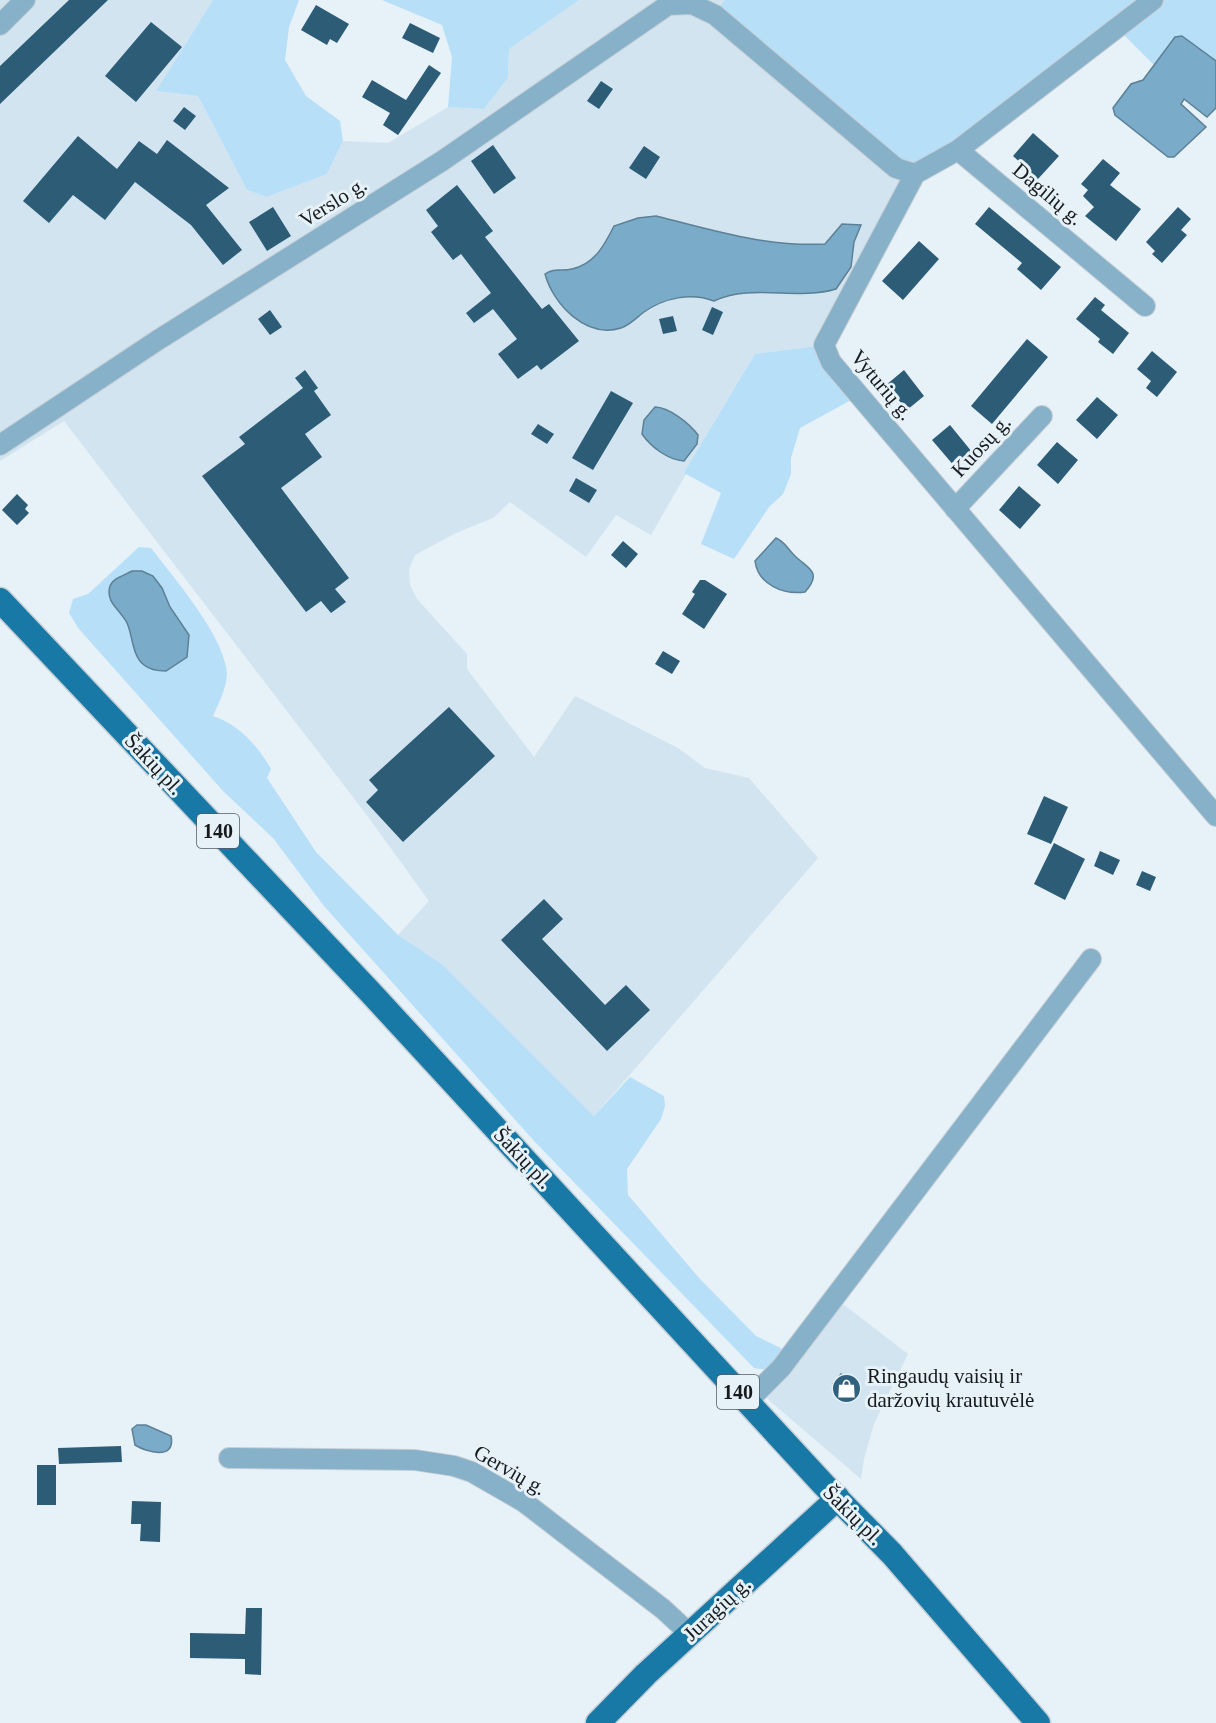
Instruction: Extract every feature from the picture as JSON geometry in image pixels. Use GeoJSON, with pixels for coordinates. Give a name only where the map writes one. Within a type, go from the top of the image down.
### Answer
{"type":"FeatureCollection","features":[{"type":"Feature","properties":{"kind":"main road","name":"Šakių pl."},"geometry":{"type":"LineString","coordinates":[[0,600],[363,985],[943,1611],[1038,1723]]}},
{"type":"Feature","properties":{"kind":"main road","name":"Juragių g."},"geometry":{"type":"LineString","coordinates":[[598,1723],[690,1634],[838,1498]]}},
{"type":"Feature","properties":{"kind":"street"},"geometry":{"type":"LineString","coordinates":[[0,25],[25,0]]}},
{"type":"Feature","properties":{"kind":"street"},"geometry":{"type":"LineString","coordinates":[[915,174],[958,150],[1153,0]]}},
{"type":"Feature","properties":{"kind":"street","name":"Verslo g."},"geometry":{"type":"LineString","coordinates":[[0,445],[158,340],[442,161],[668,5],[692,4],[715,15],[896,168],[915,174]]}},
{"type":"Feature","properties":{"kind":"street","name":"Dagilių g."},"geometry":{"type":"LineString","coordinates":[[958,150],[1145,306]]}},
{"type":"Feature","properties":{"kind":"street","name":"Vyturių g."},"geometry":{"type":"LineString","coordinates":[[915,174],[824,345],[831,362],[1216,816]]}},
{"type":"Feature","properties":{"kind":"street","name":"Kuosų g."},"geometry":{"type":"LineString","coordinates":[[955,510],[1042,416]]}},
{"type":"Feature","properties":{"kind":"street"},"geometry":{"type":"LineString","coordinates":[[747,1402],[781,1368],[1091,959]]}},
{"type":"Feature","properties":{"kind":"street","name":"Gervių g."},"geometry":{"type":"LineString","coordinates":[[229,1458],[415,1460],[436,1462],[472,1472],[524,1502],[663,1609],[690,1634]]}},
{"type":"Feature","properties":{"kind":"shaded area"},"geometry":{"type":"Polygon","coordinates":[[[0,0],[213,0],[156,91],[198,96],[247,190],[267,197],[327,174],[343,141],[388,143],[448,107],[484,109],[508,78],[509,49],[579,0],[725,0],[707,20],[902,179],[817,346],[755,354],[651,535],[616,515],[586,557],[510,502],[493,518],[456,533],[415,555],[409,569],[410,585],[417,599],[467,654],[467,669],[534,757],[575,696],[678,748],[705,768],[749,778],[818,858],[594,1116],[442,964],[398,935],[429,901],[366,814],[64,421],[0,461],[0,0]]]}},
{"type":"Feature","properties":{"kind":"shaded area"},"geometry":{"type":"Polygon","coordinates":[[[213,0],[299,0],[289,27],[285,60],[306,96],[340,121],[343,141],[327,174],[267,197],[247,190],[198,96],[156,91],[213,0]]]}},
{"type":"Feature","properties":{"kind":"shaded area"},"geometry":{"type":"Polygon","coordinates":[[[382,0],[579,0],[509,49],[508,78],[484,109],[448,107],[452,57],[442,25],[382,0]]]}},
{"type":"Feature","properties":{"kind":"shaded area"},"geometry":{"type":"Polygon","coordinates":[[[725,0],[1216,0],[1216,61],[1182,36],[1175,37],[1155,66],[1111,22],[902,179],[706,21],[725,0]]]}},
{"type":"Feature","properties":{"kind":"shaded area"},"geometry":{"type":"Polygon","coordinates":[[[1182,36],[1216,61],[1216,108],[1207,117],[1184,99],[1181,104],[1206,127],[1174,157],[1168,157],[1115,115],[1113,108],[1131,84],[1143,80],[1175,37],[1182,36]]]}},
{"type":"Feature","properties":{"kind":"shaded area"},"geometry":{"type":"Polygon","coordinates":[[[656,216],[760,240],[803,244],[825,244],[842,224],[861,225],[854,242],[851,267],[836,289],[806,293],[743,293],[714,301],[696,297],[678,298],[652,307],[624,327],[608,330],[584,324],[563,307],[555,297],[545,274],[572,269],[587,263],[603,246],[614,226],[638,218],[656,216]]]}},
{"type":"Feature","properties":{"kind":"shaded area"},"geometry":{"type":"Polygon","coordinates":[[[817,346],[851,400],[800,428],[791,458],[791,474],[783,494],[769,507],[734,559],[701,544],[721,493],[684,473],[755,354],[817,346]]]}},
{"type":"Feature","properties":{"kind":"shaded area"},"geometry":{"type":"Polygon","coordinates":[[[655,407],[679,417],[698,435],[697,444],[684,461],[660,452],[642,434],[644,420],[655,407]]]}},
{"type":"Feature","properties":{"kind":"shaded area"},"geometry":{"type":"Polygon","coordinates":[[[776,538],[811,570],[813,579],[805,592],[789,592],[773,587],[757,569],[755,561],[776,538]]]}},
{"type":"Feature","properties":{"kind":"shaded area"},"geometry":{"type":"Polygon","coordinates":[[[139,547],[151,548],[195,605],[222,652],[227,673],[223,692],[213,716],[239,730],[260,752],[271,769],[267,778],[316,852],[398,935],[442,964],[594,1116],[630,1077],[664,1096],[665,1106],[661,1119],[627,1169],[628,1195],[700,1279],[756,1336],[785,1350],[767,1370],[754,1368],[535,1142],[324,906],[273,838],[223,791],[79,629],[69,613],[73,599],[88,594],[139,547]]]}},
{"type":"Feature","properties":{"kind":"shaded area"},"geometry":{"type":"Polygon","coordinates":[[[132,571],[142,571],[153,576],[189,635],[187,657],[166,671],[149,668],[140,661],[127,623],[110,597],[112,583],[132,571]]]}},
{"type":"Feature","properties":{"kind":"shaded area"},"geometry":{"type":"Polygon","coordinates":[[[839,1301],[908,1354],[874,1424],[861,1479],[764,1396],[839,1301]]]}},
{"type":"Feature","properties":{"kind":"shaded area"},"geometry":{"type":"Polygon","coordinates":[[[137,1425],[146,1425],[171,1436],[169,1449],[165,1452],[153,1452],[135,1445],[132,1429],[137,1425]]]}},
{"type":"Feature","properties":{"kind":"building"},"geometry":{"type":"Polygon","coordinates":[[[69,0],[108,0],[0,104],[0,66],[69,0]]]}},
{"type":"Feature","properties":{"kind":"building"},"geometry":{"type":"Polygon","coordinates":[[[316,5],[349,24],[337,43],[330,39],[327,45],[301,30],[316,5]]]}},
{"type":"Feature","properties":{"kind":"building"},"geometry":{"type":"Polygon","coordinates":[[[151,22],[182,47],[136,102],[105,76],[151,22]]]}},
{"type":"Feature","properties":{"kind":"building"},"geometry":{"type":"Polygon","coordinates":[[[410,23],[440,38],[433,53],[402,38],[410,23]]]}},
{"type":"Feature","properties":{"kind":"building"},"geometry":{"type":"Polygon","coordinates":[[[429,65],[441,73],[398,135],[383,125],[390,113],[362,97],[372,80],[406,100],[429,65]]]}},
{"type":"Feature","properties":{"kind":"building"},"geometry":{"type":"Polygon","coordinates":[[[601,81],[613,89],[599,109],[587,101],[601,81]]]}},
{"type":"Feature","properties":{"kind":"building"},"geometry":{"type":"Polygon","coordinates":[[[184,107],[196,116],[185,130],[173,121],[184,107]]]}},
{"type":"Feature","properties":{"kind":"building"},"geometry":{"type":"Polygon","coordinates":[[[1033,133],[1059,156],[1038,179],[1013,156],[1033,133]]]}},
{"type":"Feature","properties":{"kind":"building"},"geometry":{"type":"Polygon","coordinates":[[[78,136],[117,169],[139,141],[157,154],[167,140],[229,188],[206,205],[242,250],[223,265],[191,225],[135,182],[105,220],[73,195],[49,223],[23,201],[78,136]]]}},
{"type":"Feature","properties":{"kind":"building"},"geometry":{"type":"Polygon","coordinates":[[[493,145],[516,178],[494,194],[471,161],[493,145]]]}},
{"type":"Feature","properties":{"kind":"building"},"geometry":{"type":"Polygon","coordinates":[[[644,146],[660,157],[646,179],[629,168],[644,146]]]}},
{"type":"Feature","properties":{"kind":"building"},"geometry":{"type":"Polygon","coordinates":[[[1103,159],[1120,173],[1110,185],[1141,209],[1116,241],[1085,216],[1094,207],[1083,196],[1088,190],[1081,184],[1103,159]]]}},
{"type":"Feature","properties":{"kind":"building"},"geometry":{"type":"Polygon","coordinates":[[[457,185],[493,231],[485,237],[542,309],[549,304],[579,341],[541,370],[537,365],[518,379],[498,354],[517,339],[493,309],[474,323],[466,313],[491,293],[461,254],[453,260],[431,232],[438,226],[426,210],[457,185]]]}},
{"type":"Feature","properties":{"kind":"building"},"geometry":{"type":"Polygon","coordinates":[[[273,207],[291,236],[267,251],[249,222],[273,207]]]}},
{"type":"Feature","properties":{"kind":"building"},"geometry":{"type":"Polygon","coordinates":[[[989,207],[1061,267],[1041,290],[1017,269],[1022,263],[975,224],[989,207]]]}},
{"type":"Feature","properties":{"kind":"building"},"geometry":{"type":"Polygon","coordinates":[[[1178,207],[1191,219],[1181,230],[1187,235],[1162,263],[1152,254],[1155,251],[1146,242],[1178,207]]]}},
{"type":"Feature","properties":{"kind":"building"},"geometry":{"type":"Polygon","coordinates":[[[919,241],[939,259],[903,300],[882,281],[919,241]]]}},
{"type":"Feature","properties":{"kind":"building"},"geometry":{"type":"Polygon","coordinates":[[[1095,297],[1105,305],[1101,310],[1129,333],[1113,354],[1098,342],[1100,339],[1076,319],[1095,297]]]}},
{"type":"Feature","properties":{"kind":"building"},"geometry":{"type":"Polygon","coordinates":[[[712,307],[723,312],[713,335],[702,330],[712,307]]]}},
{"type":"Feature","properties":{"kind":"building"},"geometry":{"type":"Polygon","coordinates":[[[270,310],[282,327],[270,335],[258,319],[270,310]]]}},
{"type":"Feature","properties":{"kind":"building"},"geometry":{"type":"Polygon","coordinates":[[[673,316],[677,331],[663,334],[659,319],[673,316]]]}},
{"type":"Feature","properties":{"kind":"building"},"geometry":{"type":"Polygon","coordinates":[[[1027,339],[1048,357],[992,424],[971,406],[1027,339]]]}},
{"type":"Feature","properties":{"kind":"building"},"geometry":{"type":"Polygon","coordinates":[[[1152,351],[1177,372],[1157,397],[1146,388],[1151,381],[1137,369],[1152,351]]]}},
{"type":"Feature","properties":{"kind":"building"},"geometry":{"type":"Polygon","coordinates":[[[305,370],[318,388],[314,391],[331,415],[305,434],[322,457],[281,488],[349,578],[335,589],[346,602],[331,613],[321,601],[306,612],[202,476],[245,444],[239,437],[303,388],[295,378],[305,370]]]}},
{"type":"Feature","properties":{"kind":"building"},"geometry":{"type":"Polygon","coordinates":[[[904,370],[924,396],[907,410],[886,385],[904,370]]]}},
{"type":"Feature","properties":{"kind":"building"},"geometry":{"type":"Polygon","coordinates":[[[611,391],[633,403],[593,470],[572,458],[611,391]]]}},
{"type":"Feature","properties":{"kind":"building"},"geometry":{"type":"Polygon","coordinates":[[[1097,397],[1118,415],[1097,439],[1076,420],[1097,397]]]}},
{"type":"Feature","properties":{"kind":"building"},"geometry":{"type":"Polygon","coordinates":[[[538,424],[554,434],[547,444],[531,434],[538,424]]]}},
{"type":"Feature","properties":{"kind":"building"},"geometry":{"type":"Polygon","coordinates":[[[950,425],[972,452],[955,467],[932,440],[950,425]]]}},
{"type":"Feature","properties":{"kind":"building"},"geometry":{"type":"Polygon","coordinates":[[[1057,442],[1078,460],[1058,484],[1037,465],[1057,442]]]}},
{"type":"Feature","properties":{"kind":"building"},"geometry":{"type":"Polygon","coordinates":[[[576,478],[597,490],[589,503],[569,491],[576,478]]]}},
{"type":"Feature","properties":{"kind":"building"},"geometry":{"type":"Polygon","coordinates":[[[1019,486],[1041,505],[1020,529],[999,510],[1019,486]]]}},
{"type":"Feature","properties":{"kind":"building"},"geometry":{"type":"Polygon","coordinates":[[[17,494],[28,505],[25,509],[29,513],[17,525],[2,510],[17,494]]]}},
{"type":"Feature","properties":{"kind":"building"},"geometry":{"type":"Polygon","coordinates":[[[623,541],[638,554],[626,568],[611,555],[623,541]]]}},
{"type":"Feature","properties":{"kind":"building"},"geometry":{"type":"Polygon","coordinates":[[[700,580],[705,580],[727,594],[704,629],[682,614],[695,594],[692,592],[700,580]]]}},
{"type":"Feature","properties":{"kind":"building"},"geometry":{"type":"Polygon","coordinates":[[[663,651],[680,661],[672,674],[655,664],[663,651]]]}},
{"type":"Feature","properties":{"kind":"building"},"geometry":{"type":"Polygon","coordinates":[[[449,707],[495,756],[403,842],[366,802],[378,790],[369,780],[449,707]]]}},
{"type":"Feature","properties":{"kind":"building"},"geometry":{"type":"Polygon","coordinates":[[[1044,796],[1068,807],[1051,844],[1027,834],[1044,796]]]}},
{"type":"Feature","properties":{"kind":"building"},"geometry":{"type":"Polygon","coordinates":[[[1054,843],[1085,859],[1065,900],[1034,884],[1054,843]]]}},
{"type":"Feature","properties":{"kind":"building"},"geometry":{"type":"Polygon","coordinates":[[[1100,851],[1120,860],[1113,875],[1094,866],[1100,851]]]}},
{"type":"Feature","properties":{"kind":"building"},"geometry":{"type":"Polygon","coordinates":[[[1142,871],[1156,877],[1150,891],[1136,885],[1142,871]]]}},
{"type":"Feature","properties":{"kind":"building"},"geometry":{"type":"Polygon","coordinates":[[[544,899],[563,919],[542,939],[605,1005],[626,985],[650,1010],[607,1051],[501,940],[544,899]]]}},
{"type":"Feature","properties":{"kind":"building","name":"Ringaudų vaisių ir daržovių krautuvėlė"},"geometry":{"type":"Polygon","coordinates":[[[841,1373],[861,1391],[851,1402],[832,1384],[841,1373]]]}},
{"type":"Feature","properties":{"kind":"building"},"geometry":{"type":"Polygon","coordinates":[[[121,1446],[122,1462],[59,1464],[58,1448],[121,1446]]]}},
{"type":"Feature","properties":{"kind":"building"},"geometry":{"type":"Polygon","coordinates":[[[37,1465],[56,1465],[56,1505],[37,1505],[37,1465]]]}},
{"type":"Feature","properties":{"kind":"building"},"geometry":{"type":"Polygon","coordinates":[[[132,1501],[161,1502],[160,1542],[140,1541],[141,1524],[131,1524],[132,1501]]]}},
{"type":"Feature","properties":{"kind":"building"},"geometry":{"type":"Polygon","coordinates":[[[246,1608],[262,1608],[261,1675],[245,1674],[245,1659],[190,1658],[190,1633],[245,1634],[246,1608]]]}},
{"type":"Feature","properties":{"kind":"place","name":"Ringaudų vaisių ir daržovių krautuvėlė"},"geometry":{"type":"Point","coordinates":[846,1388]}}]}
